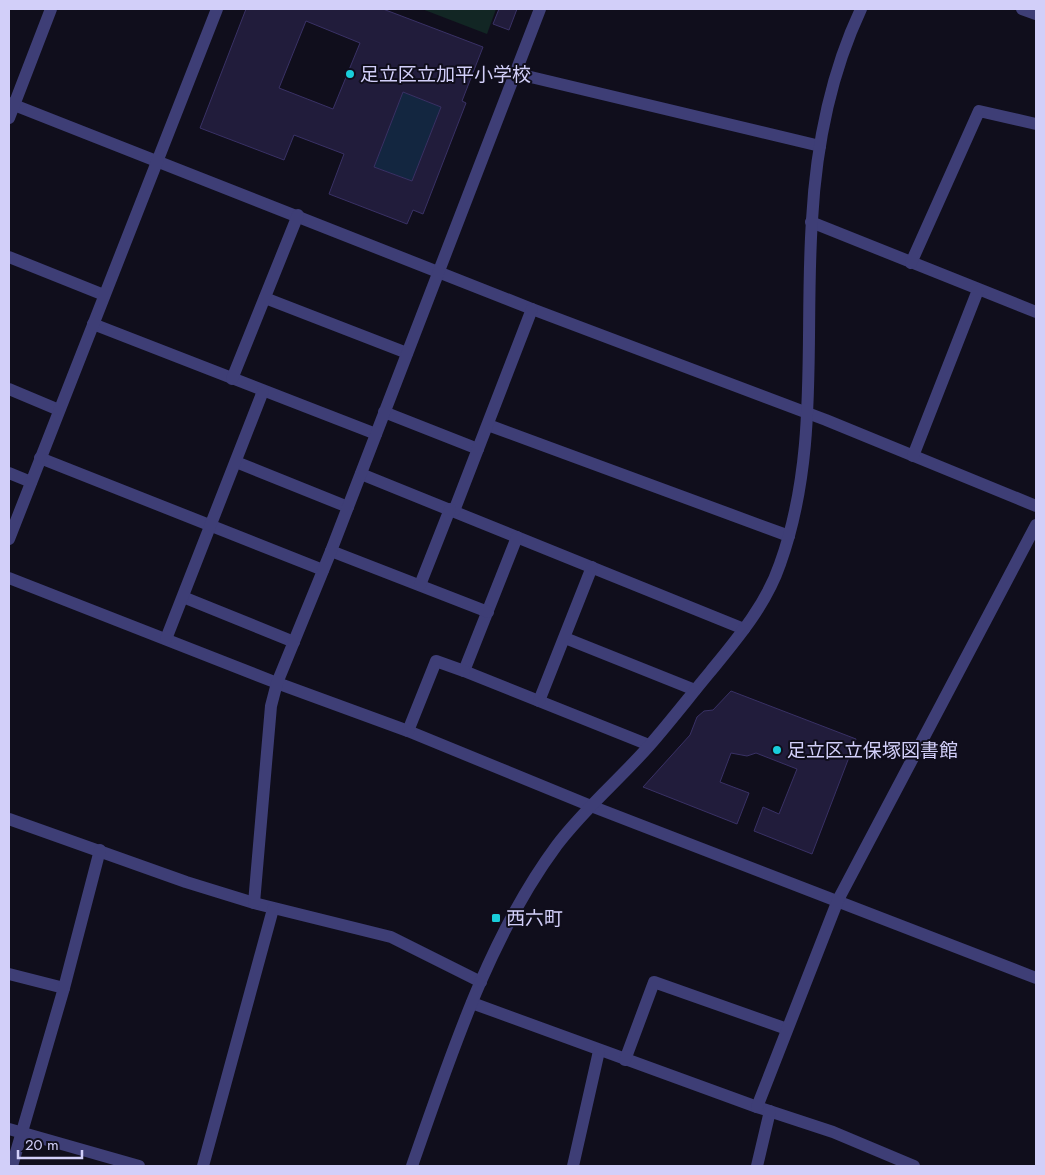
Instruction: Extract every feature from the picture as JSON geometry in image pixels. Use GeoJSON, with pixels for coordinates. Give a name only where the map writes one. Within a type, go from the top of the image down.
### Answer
{"type":"FeatureCollection","features":[{"type":"Feature","properties":{"kind":"street"},"geometry":{"type":"LineString","coordinates":[[9,118],[11,104],[51,9]]}},
{"type":"Feature","properties":{"kind":"street"},"geometry":{"type":"LineString","coordinates":[[9,539],[217,9]]}},
{"type":"Feature","properties":{"kind":"street"},"geometry":{"type":"LineString","coordinates":[[254,903],[271,706],[277,683],[361,474],[407,353],[435,271],[540,9]]}},
{"type":"Feature","properties":{"kind":"street"},"geometry":{"type":"LineString","coordinates":[[412,1166],[481,982],[536,875],[557,845],[649,745],[744,629],[766,596],[780,566],[789,536],[804,466],[808,413],[811,222],[820,146],[838,66],[861,9]]}},
{"type":"Feature","properties":{"kind":"street"},"geometry":{"type":"LineString","coordinates":[[1022,9],[1036,14]]}},
{"type":"Feature","properties":{"kind":"street"},"geometry":{"type":"LineString","coordinates":[[514,73],[820,146]]}},
{"type":"Feature","properties":{"kind":"street"},"geometry":{"type":"LineString","coordinates":[[11,104],[298,215],[532,309],[808,413],[1036,506]]}},
{"type":"Feature","properties":{"kind":"street"},"geometry":{"type":"LineString","coordinates":[[911,263],[979,111],[1036,124]]}},
{"type":"Feature","properties":{"kind":"street"},"geometry":{"type":"LineString","coordinates":[[232,379],[298,215]]}},
{"type":"Feature","properties":{"kind":"street"},"geometry":{"type":"LineString","coordinates":[[811,222],[1036,312]]}},
{"type":"Feature","properties":{"kind":"street"},"geometry":{"type":"LineString","coordinates":[[9,257],[104,295]]}},
{"type":"Feature","properties":{"kind":"street"},"geometry":{"type":"LineString","coordinates":[[913,456],[978,290]]}},
{"type":"Feature","properties":{"kind":"street"},"geometry":{"type":"LineString","coordinates":[[265,298],[407,353]]}},
{"type":"Feature","properties":{"kind":"street"},"geometry":{"type":"LineString","coordinates":[[420,585],[488,425],[532,309]]}},
{"type":"Feature","properties":{"kind":"street"},"geometry":{"type":"LineString","coordinates":[[93,324],[263,392],[376,434]]}},
{"type":"Feature","properties":{"kind":"street"},"geometry":{"type":"LineString","coordinates":[[9,390],[59,410]]}},
{"type":"Feature","properties":{"kind":"street"},"geometry":{"type":"LineString","coordinates":[[166,639],[263,392]]}},
{"type":"Feature","properties":{"kind":"street"},"geometry":{"type":"LineString","coordinates":[[384,412],[478,449]]}},
{"type":"Feature","properties":{"kind":"street"},"geometry":{"type":"LineString","coordinates":[[488,425],[789,536]]}},
{"type":"Feature","properties":{"kind":"street"},"geometry":{"type":"LineString","coordinates":[[40,458],[323,570]]}},
{"type":"Feature","properties":{"kind":"street"},"geometry":{"type":"LineString","coordinates":[[236,462],[348,506]]}},
{"type":"Feature","properties":{"kind":"street"},"geometry":{"type":"LineString","coordinates":[[9,473],[31,482]]}},
{"type":"Feature","properties":{"kind":"street"},"geometry":{"type":"LineString","coordinates":[[361,474],[744,629]]}},
{"type":"Feature","properties":{"kind":"street"},"geometry":{"type":"LineString","coordinates":[[757,1107],[838,900],[1036,525]]}},
{"type":"Feature","properties":{"kind":"street"},"geometry":{"type":"LineString","coordinates":[[464,672],[517,537]]}},
{"type":"Feature","properties":{"kind":"street"},"geometry":{"type":"LineString","coordinates":[[331,551],[488,612]]}},
{"type":"Feature","properties":{"kind":"street"},"geometry":{"type":"LineString","coordinates":[[540,701],[592,567]]}},
{"type":"Feature","properties":{"kind":"street"},"geometry":{"type":"LineString","coordinates":[[9,578],[277,683],[408,731],[591,806],[1036,978]]}},
{"type":"Feature","properties":{"kind":"street"},"geometry":{"type":"LineString","coordinates":[[183,597],[294,642]]}},
{"type":"Feature","properties":{"kind":"street"},"geometry":{"type":"LineString","coordinates":[[565,638],[695,690]]}},
{"type":"Feature","properties":{"kind":"street"},"geometry":{"type":"LineString","coordinates":[[408,731],[436,661],[649,745]]}},
{"type":"Feature","properties":{"kind":"street"},"geometry":{"type":"LineString","coordinates":[[9,819],[186,882],[273,909],[391,937],[481,982]]}},
{"type":"Feature","properties":{"kind":"street"},"geometry":{"type":"LineString","coordinates":[[12,1166],[64,988],[100,850]]}},
{"type":"Feature","properties":{"kind":"street"},"geometry":{"type":"LineString","coordinates":[[203,1166],[273,909]]}},
{"type":"Feature","properties":{"kind":"street"},"geometry":{"type":"LineString","coordinates":[[9,974],[64,988]]}},
{"type":"Feature","properties":{"kind":"street"},"geometry":{"type":"LineString","coordinates":[[625,1060],[654,982],[787,1029]]}},
{"type":"Feature","properties":{"kind":"street"},"geometry":{"type":"LineString","coordinates":[[472,1004],[599,1051],[833,1132],[914,1166]]}},
{"type":"Feature","properties":{"kind":"street"},"geometry":{"type":"LineString","coordinates":[[573,1166],[599,1051]]}},
{"type":"Feature","properties":{"kind":"street"},"geometry":{"type":"LineString","coordinates":[[757,1166],[770,1111]]}},
{"type":"Feature","properties":{"kind":"street"},"geometry":{"type":"LineString","coordinates":[[9,1129],[139,1166]]}},
{"type":"Feature","properties":{"kind":"green space"},"geometry":{"type":"Polygon","coordinates":[[[422,9],[496,9],[487,34],[422,9]]]}},
{"type":"Feature","properties":{"kind":"water"},"geometry":{"type":"Polygon","coordinates":[[[403,92],[441,107],[412,181],[374,167],[403,92]]]}},
{"type":"Feature","properties":{"kind":"building"},"geometry":{"type":"Polygon","coordinates":[[[246,9],[383,9],[483,47],[462,101],[466,103],[423,214],[413,210],[407,224],[329,194],[344,154],[294,135],[284,160],[200,128],[246,9]],[[306,21],[279,88],[333,109],[360,43],[306,21]],[[403,92],[374,167],[412,181],[441,107],[403,92]]]}},
{"type":"Feature","properties":{"kind":"building"},"geometry":{"type":"Polygon","coordinates":[[[499,9],[517,9],[509,30],[493,24],[499,9]]]}},
{"type":"Feature","properties":{"kind":"building"},"geometry":{"type":"Polygon","coordinates":[[[731,691],[856,739],[812,854],[754,831],[763,807],[779,814],[797,769],[756,753],[747,756],[731,753],[720,782],[749,793],[737,824],[643,787],[690,735],[697,717],[704,711],[713,710],[731,691]]]}},
{"type":"Feature","properties":{"kind":"place","name":"足立区立加平小学校"},"geometry":{"type":"Point","coordinates":[350,74]}},
{"type":"Feature","properties":{"kind":"place","name":"足立区立保塚図書館"},"geometry":{"type":"Point","coordinates":[777,750]}},
{"type":"Feature","properties":{"kind":"place","name":"西六町"},"geometry":{"type":"Point","coordinates":[496,918]}}]}
